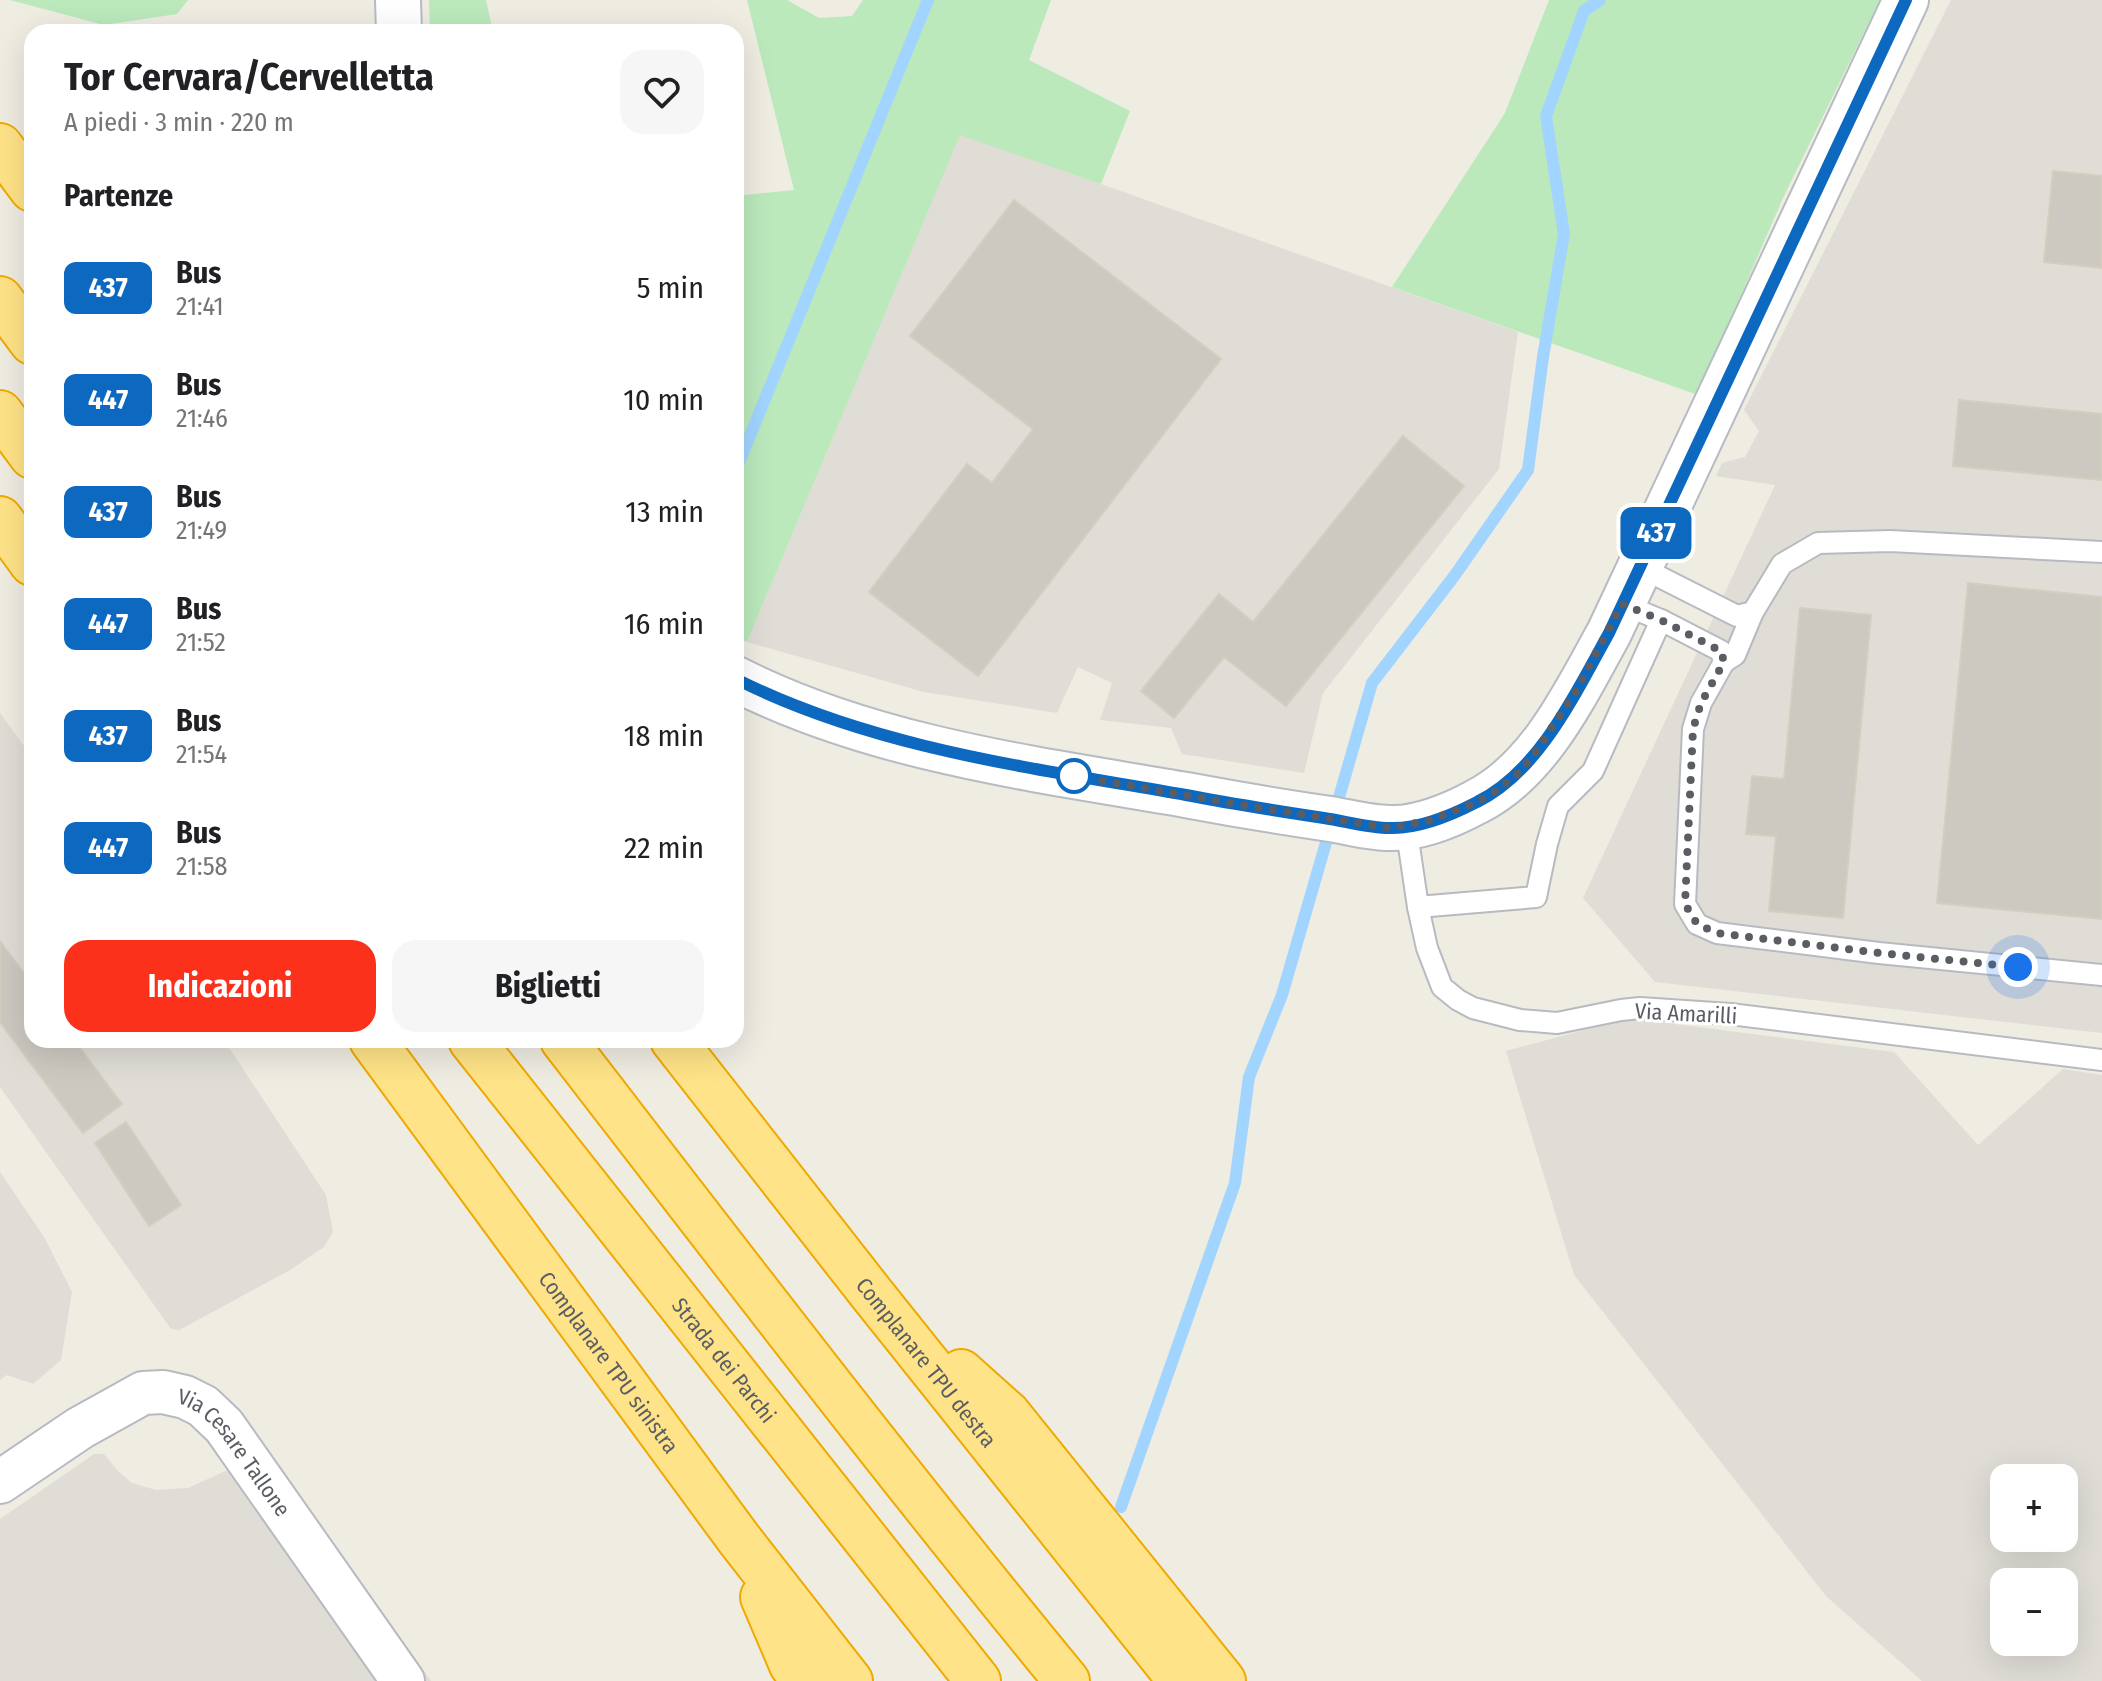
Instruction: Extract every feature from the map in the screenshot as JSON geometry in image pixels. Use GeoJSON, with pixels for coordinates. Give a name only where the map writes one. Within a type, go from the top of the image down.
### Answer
{"type":"FeatureCollection","features":[{"type":"Feature","properties":{"kind":"highway"},"geometry":{"type":"LineString","coordinates":[[0,146],[24,178]]}},
{"type":"Feature","properties":{"kind":"highway"},"geometry":{"type":"LineString","coordinates":[[0,299],[24,331]]}},
{"type":"Feature","properties":{"kind":"highway"},"geometry":{"type":"LineString","coordinates":[[0,413],[24,445]]}},
{"type":"Feature","properties":{"kind":"highway"},"geometry":{"type":"LineString","coordinates":[[0,519],[24,552]]}},
{"type":"Feature","properties":{"kind":"highway","name":"Complanare TPU sinistra"},"geometry":{"type":"LineString","coordinates":[[378,1048],[739,1539],[850,1681]]}},
{"type":"Feature","properties":{"kind":"highway","name":"Strada dei Parchi"},"geometry":{"type":"LineString","coordinates":[[477,1048],[978,1681]]}},
{"type":"Feature","properties":{"kind":"highway"},"geometry":{"type":"LineString","coordinates":[[569,1048],[990,1589],[1067,1681]]}},
{"type":"Feature","properties":{"kind":"highway","name":"Complanare TPU destra"},"geometry":{"type":"LineString","coordinates":[[679,1048],[1181,1681]]}},
{"type":"Feature","properties":{"kind":"highway"},"geometry":{"type":"LineString","coordinates":[[871,1293],[1008,1414],[1223,1681]]}},
{"type":"Feature","properties":{"kind":"highway"},"geometry":{"type":"LineString","coordinates":[[739,1539],[792,1665],[805,1681]]}},
{"type":"Feature","properties":{"kind":"street"},"geometry":{"type":"LineString","coordinates":[[398,0],[399,24]]}},
{"type":"Feature","properties":{"kind":"street"},"geometry":{"type":"LineString","coordinates":[[744,682],[852,726],[905,741],[1046,771],[1248,806],[1398,827],[1431,820],[1496,791],[1533,756],[1565,711],[1609,633],[1641,597],[1906,0]]}},
{"type":"Feature","properties":{"kind":"street","name":"Via Cesare Tallone"},"geometry":{"type":"LineString","coordinates":[[0,1482],[80,1428],[143,1393],[163,1392],[185,1397],[203,1406],[224,1426],[403,1681]]}},
{"type":"Feature","properties":{"kind":"lane"},"geometry":{"type":"LineString","coordinates":[[2102,552],[1890,541],[1818,543],[1782,564],[1753,612],[1735,655],[1724,662],[1701,703],[1693,729],[1685,904],[1697,924],[1717,933],[2102,975]]}},
{"type":"Feature","properties":{"kind":"lane"},"geometry":{"type":"LineString","coordinates":[[1641,597],[1737,616],[1753,612]]}},
{"type":"Feature","properties":{"kind":"lane"},"geometry":{"type":"LineString","coordinates":[[1641,597],[1721,651],[1724,662]]}},
{"type":"Feature","properties":{"kind":"lane"},"geometry":{"type":"LineString","coordinates":[[1418,907],[1536,897],[1558,806],[1593,771],[1641,597]]}},
{"type":"Feature","properties":{"kind":"lane","name":"Via Amarilli"},"geometry":{"type":"LineString","coordinates":[[1398,827],[1427,948],[1442,987],[1473,1008],[1499,1016],[1557,1023],[1640,1008],[1730,1014],[2102,1060]]}},
{"type":"Feature","properties":{"kind":"shaded area"},"geometry":{"type":"Polygon","coordinates":[[[1951,0],[2102,0],[2102,1033],[1655,982],[1583,898],[1775,485],[1716,476],[1722,463],[1745,457],[1759,431],[1744,410],[1951,0]]]}},
{"type":"Feature","properties":{"kind":"shaded area"},"geometry":{"type":"Polygon","coordinates":[[[960,134],[1518,332],[1499,469],[1323,693],[1304,773],[1182,754],[1171,728],[1100,720],[1112,683],[1078,667],[1057,713],[924,692],[747,642],[960,134]]]}},
{"type":"Feature","properties":{"kind":"shaded area"},"geometry":{"type":"Polygon","coordinates":[[[0,713],[24,746],[24,1048],[229,1048],[326,1195],[333,1232],[324,1247],[290,1270],[179,1330],[171,1329],[0,1087],[0,713]]]}},
{"type":"Feature","properties":{"kind":"shaded area"},"geometry":{"type":"Polygon","coordinates":[[[1628,1018],[1894,1052],[1978,1145],[2063,1069],[2102,1075],[2102,1681],[1922,1681],[1826,1596],[1574,1275],[1506,1051],[1628,1018]]]}},
{"type":"Feature","properties":{"kind":"shaded area"},"geometry":{"type":"Polygon","coordinates":[[[0,1172],[44,1237],[72,1292],[61,1360],[33,1384],[7,1375],[0,1380],[0,1172]]]}},
{"type":"Feature","properties":{"kind":"shaded area"},"geometry":{"type":"Polygon","coordinates":[[[94,1454],[104,1454],[132,1483],[156,1490],[188,1488],[232,1468],[248,1489],[285,1474],[431,1681],[0,1681],[0,1519],[94,1454]]]}},
{"type":"Feature","properties":{"kind":"green space"},"geometry":{"type":"Polygon","coordinates":[[[10,0],[188,0],[177,14],[100,24],[10,0]]]}},
{"type":"Feature","properties":{"kind":"green space"},"geometry":{"type":"Polygon","coordinates":[[[429,0],[486,0],[491,24],[430,24],[429,0]]]}},
{"type":"Feature","properties":{"kind":"green space"},"geometry":{"type":"Polygon","coordinates":[[[747,0],[787,0],[819,18],[852,16],[863,0],[1051,0],[1029,60],[1130,111],[1101,184],[960,135],[747,642],[744,641],[744,195],[794,190],[747,0]]]}},
{"type":"Feature","properties":{"kind":"green space"},"geometry":{"type":"Polygon","coordinates":[[[1549,0],[1880,0],[1782,200],[1698,395],[1392,287],[1505,113],[1549,0]]]}},
{"type":"Feature","properties":{"kind":"building"},"geometry":{"type":"Polygon","coordinates":[[[2053,171],[2102,176],[2102,268],[2044,262],[2053,171]]]}},
{"type":"Feature","properties":{"kind":"building"},"geometry":{"type":"Polygon","coordinates":[[[1014,200],[1221,359],[978,676],[869,592],[967,464],[992,483],[1033,429],[910,336],[1014,200]]]}},
{"type":"Feature","properties":{"kind":"building"},"geometry":{"type":"Polygon","coordinates":[[[1959,400],[2102,414],[2102,480],[1953,466],[1959,400]]]}},
{"type":"Feature","properties":{"kind":"building"},"geometry":{"type":"Polygon","coordinates":[[[1403,436],[1464,486],[1286,706],[1224,657],[1174,718],[1141,691],[1219,594],[1253,622],[1403,436]]]}},
{"type":"Feature","properties":{"kind":"building"},"geometry":{"type":"Polygon","coordinates":[[[1968,583],[2102,597],[2102,919],[1937,903],[1968,583]]]}},
{"type":"Feature","properties":{"kind":"building"},"geometry":{"type":"Polygon","coordinates":[[[1800,608],[1871,615],[1843,918],[1769,911],[1776,836],[1746,834],[1752,776],[1784,779],[1800,608]]]}},
{"type":"Feature","properties":{"kind":"building"},"geometry":{"type":"Polygon","coordinates":[[[0,941],[24,973],[24,1048],[80,1048],[122,1104],[83,1133],[0,1022],[0,941]]]}},
{"type":"Feature","properties":{"kind":"building"},"geometry":{"type":"Polygon","coordinates":[[[126,1122],[181,1205],[149,1226],[95,1143],[126,1122]]]}},
{"type":"Feature","properties":{"kind":"waterway"},"geometry":{"type":"LineString","coordinates":[[744,450],[928,0]]}},
{"type":"Feature","properties":{"kind":"waterway"},"geometry":{"type":"LineString","coordinates":[[1121,1507],[1235,1183],[1249,1077],[1282,995],[1372,683],[1455,575],[1528,470],[1564,234],[1546,116],[1584,11],[1600,0]]}},
{"type":"Feature","properties":{"kind":"bus line","name":"437"},"geometry":{"type":"LineString","coordinates":[[744,683],[852,726],[905,741],[1046,771],[1390,828],[1431,820],[1496,791],[1533,756],[1565,711],[1609,633],[1906,0]]}},
{"type":"Feature","properties":{"kind":"route"},"geometry":{"type":"LineString","coordinates":[[1074,776],[1390,828],[1431,820],[1496,791],[1533,756],[1565,711],[1622,604],[1721,651],[1724,662],[1701,703],[1693,729],[1685,904],[1697,924],[1717,933],[2018,967]]}}]}
